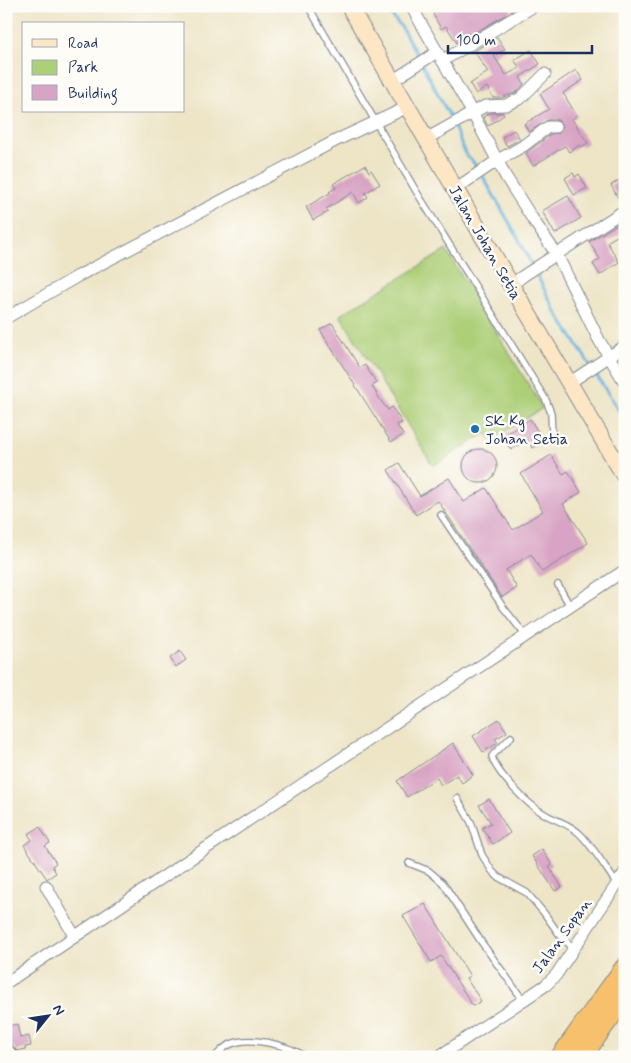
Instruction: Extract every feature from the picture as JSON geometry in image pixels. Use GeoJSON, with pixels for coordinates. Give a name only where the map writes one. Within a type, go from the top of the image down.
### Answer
{"type":"FeatureCollection","features":[{"type":"Feature","properties":{"kind":"highway"},"geometry":{"type":"LineString","coordinates":[[561,1057],[625,968]]}},
{"type":"Feature","properties":{"kind":"highway"},"geometry":{"type":"LineString","coordinates":[[582,1057],[625,996]]}},
{"type":"Feature","properties":{"kind":"main road","name":"Jalan Johan Setia"},"geometry":{"type":"LineString","coordinates":[[349,6],[398,77],[408,108],[432,136],[574,380],[625,477]]}},
{"type":"Feature","properties":{"kind":"street"},"geometry":{"type":"LineString","coordinates":[[398,77],[534,6]]}},
{"type":"Feature","properties":{"kind":"street"},"geometry":{"type":"LineString","coordinates":[[416,8],[437,56],[496,161],[555,256],[607,359],[625,383]]}},
{"type":"Feature","properties":{"kind":"street"},"geometry":{"type":"LineString","coordinates":[[432,136],[485,106],[506,105],[521,98],[545,74]]}},
{"type":"Feature","properties":{"kind":"street"},"geometry":{"type":"LineString","coordinates":[[6,318],[78,276],[331,143],[408,108]]}},
{"type":"Feature","properties":{"kind":"street"},"geometry":{"type":"LineString","coordinates":[[460,185],[523,146],[548,127],[555,127]]}},
{"type":"Feature","properties":{"kind":"street"},"geometry":{"type":"LineString","coordinates":[[517,281],[625,210]]}},
{"type":"Feature","properties":{"kind":"street"},"geometry":{"type":"LineString","coordinates":[[574,380],[625,346]]}},
{"type":"Feature","properties":{"kind":"street"},"geometry":{"type":"LineString","coordinates":[[6,983],[625,570]]}},
{"type":"Feature","properties":{"kind":"street","name":"Jalan Sopan"},"geometry":{"type":"LineString","coordinates":[[438,1057],[546,985],[556,975],[625,872]]}},
{"type":"Feature","properties":{"kind":"street"},"geometry":{"type":"LineString","coordinates":[[46,886],[75,937]]}},
{"type":"Feature","properties":{"kind":"lane"},"geometry":{"type":"LineString","coordinates":[[308,6],[416,191],[546,400],[551,413],[552,435]]}},
{"type":"Feature","properties":{"kind":"lane"},"geometry":{"type":"LineString","coordinates":[[441,515],[503,607],[526,636]]}},
{"type":"Feature","properties":{"kind":"lane"},"geometry":{"type":"LineString","coordinates":[[558,585],[570,606]]}},
{"type":"Feature","properties":{"kind":"lane"},"geometry":{"type":"LineString","coordinates":[[511,737],[492,756],[499,770],[528,803],[544,815],[571,826],[580,834],[617,884]]}},
{"type":"Feature","properties":{"kind":"lane"},"geometry":{"type":"LineString","coordinates":[[457,798],[471,822],[482,855],[492,871],[498,877],[527,893],[559,934],[573,948]]}},
{"type":"Feature","properties":{"kind":"lane"},"geometry":{"type":"LineString","coordinates":[[409,863],[429,871],[443,883],[482,943],[524,1000]]}},
{"type":"Feature","properties":{"kind":"lane"},"geometry":{"type":"LineString","coordinates":[[215,1057],[228,1046],[255,1042],[275,1044],[294,1050],[306,1057]]}},
{"type":"Feature","properties":{"kind":"lane"},"geometry":{"type":"LineString","coordinates":[[6,1046],[15,1057]]}},
{"type":"Feature","properties":{"kind":"green space"},"geometry":{"type":"Polygon","coordinates":[[[446,250],[543,408],[491,440],[486,433],[433,466],[340,315],[446,250]]]}},
{"type":"Feature","properties":{"kind":"building"},"geometry":{"type":"Polygon","coordinates":[[[446,6],[509,6],[512,11],[457,43],[446,26],[441,29],[433,14],[446,6]]]}},
{"type":"Feature","properties":{"kind":"building"},"geometry":{"type":"Polygon","coordinates":[[[497,37],[505,49],[494,56],[506,75],[520,68],[514,60],[531,50],[540,64],[520,77],[524,84],[517,92],[501,98],[493,98],[487,87],[476,94],[470,84],[488,72],[474,51],[497,37]]]}},
{"type":"Feature","properties":{"kind":"building"},"geometry":{"type":"Polygon","coordinates":[[[576,70],[583,80],[563,93],[577,116],[572,119],[588,143],[581,147],[580,145],[569,152],[565,146],[533,166],[526,153],[551,134],[559,133],[562,127],[558,120],[548,120],[529,132],[524,124],[549,109],[540,94],[576,70]]]}},
{"type":"Feature","properties":{"kind":"building"},"geometry":{"type":"Polygon","coordinates":[[[489,113],[503,113],[504,115],[488,126],[483,117],[489,113]]]}},
{"type":"Feature","properties":{"kind":"building"},"geometry":{"type":"Polygon","coordinates":[[[514,130],[520,139],[507,146],[502,137],[514,130]]]}},
{"type":"Feature","properties":{"kind":"building"},"geometry":{"type":"Polygon","coordinates":[[[365,165],[369,172],[371,170],[380,184],[365,193],[368,197],[359,203],[353,192],[326,209],[328,212],[313,220],[306,207],[336,188],[333,184],[365,165]]]}},
{"type":"Feature","properties":{"kind":"building"},"geometry":{"type":"Polygon","coordinates":[[[573,173],[575,177],[579,174],[587,188],[574,195],[565,178],[573,173]]]}},
{"type":"Feature","properties":{"kind":"building"},"geometry":{"type":"Polygon","coordinates":[[[625,177],[625,195],[618,198],[611,185],[625,177]]]}},
{"type":"Feature","properties":{"kind":"building"},"geometry":{"type":"Polygon","coordinates":[[[568,196],[581,218],[555,234],[542,211],[568,196]]]}},
{"type":"Feature","properties":{"kind":"building"},"geometry":{"type":"Polygon","coordinates":[[[624,220],[625,231],[607,242],[619,262],[600,275],[593,264],[600,259],[589,242],[624,220]]]}},
{"type":"Feature","properties":{"kind":"building"},"geometry":{"type":"Polygon","coordinates":[[[332,323],[360,368],[365,365],[377,383],[372,386],[381,401],[388,410],[392,407],[402,423],[397,425],[403,435],[391,442],[320,330],[332,323]]]}},
{"type":"Feature","properties":{"kind":"building"},"geometry":{"type":"Polygon","coordinates":[[[530,419],[543,440],[532,448],[527,440],[511,450],[502,437],[530,419]]]}},
{"type":"Feature","properties":{"kind":"building"},"geometry":{"type":"Polygon","coordinates":[[[480,449],[487,450],[492,454],[496,459],[496,473],[492,478],[487,482],[480,483],[473,482],[468,478],[464,473],[463,466],[464,459],[468,454],[473,450],[480,449]]]}},
{"type":"Feature","properties":{"kind":"building"},"geometry":{"type":"Polygon","coordinates":[[[551,455],[563,474],[568,471],[581,492],[563,504],[588,543],[542,572],[531,554],[506,570],[517,588],[502,597],[438,501],[416,515],[388,470],[399,463],[420,496],[449,478],[464,502],[486,488],[513,530],[543,511],[521,474],[551,455]]]}},
{"type":"Feature","properties":{"kind":"building"},"geometry":{"type":"Polygon","coordinates":[[[180,651],[186,660],[176,667],[170,658],[180,651]]]}},
{"type":"Feature","properties":{"kind":"building"},"geometry":{"type":"Polygon","coordinates":[[[499,719],[507,732],[495,739],[498,743],[483,752],[473,736],[499,719]]]}},
{"type":"Feature","properties":{"kind":"building"},"geometry":{"type":"Polygon","coordinates":[[[453,743],[473,775],[462,783],[457,775],[441,785],[437,778],[407,797],[397,781],[453,743]]]}},
{"type":"Feature","properties":{"kind":"building"},"geometry":{"type":"Polygon","coordinates":[[[489,799],[510,833],[493,844],[482,828],[491,823],[479,805],[489,799]]]}},
{"type":"Feature","properties":{"kind":"building"},"geometry":{"type":"Polygon","coordinates":[[[40,827],[50,843],[45,846],[56,863],[52,866],[56,873],[47,879],[24,845],[32,840],[28,834],[40,827]]]}},
{"type":"Feature","properties":{"kind":"building"},"geometry":{"type":"Polygon","coordinates":[[[542,849],[552,865],[549,867],[562,887],[555,891],[532,856],[542,849]]]}},
{"type":"Feature","properties":{"kind":"building"},"geometry":{"type":"Polygon","coordinates":[[[425,904],[470,976],[466,978],[481,1001],[473,1006],[441,956],[431,962],[403,916],[425,904]]]}},
{"type":"Feature","properties":{"kind":"building"},"geometry":{"type":"Polygon","coordinates":[[[17,1024],[20,1038],[29,1036],[31,1046],[17,1051],[11,1044],[8,1026],[17,1024]]]}},
{"type":"Feature","properties":{"kind":"waterway"},"geometry":{"type":"LineString","coordinates":[[384,6],[402,28],[420,60]]}},
{"type":"Feature","properties":{"kind":"waterway"},"geometry":{"type":"LineString","coordinates":[[423,66],[450,117],[465,153],[479,169]]}},
{"type":"Feature","properties":{"kind":"waterway"},"geometry":{"type":"LineString","coordinates":[[482,175],[517,236],[556,312],[590,365]]}},
{"type":"Feature","properties":{"kind":"waterway"},"geometry":{"type":"LineString","coordinates":[[593,370],[625,420]]}},
{"type":"Feature","properties":{"kind":"place","name":"SK Kg Johan Setia"},"geometry":{"type":"Point","coordinates":[475,429]}}]}
